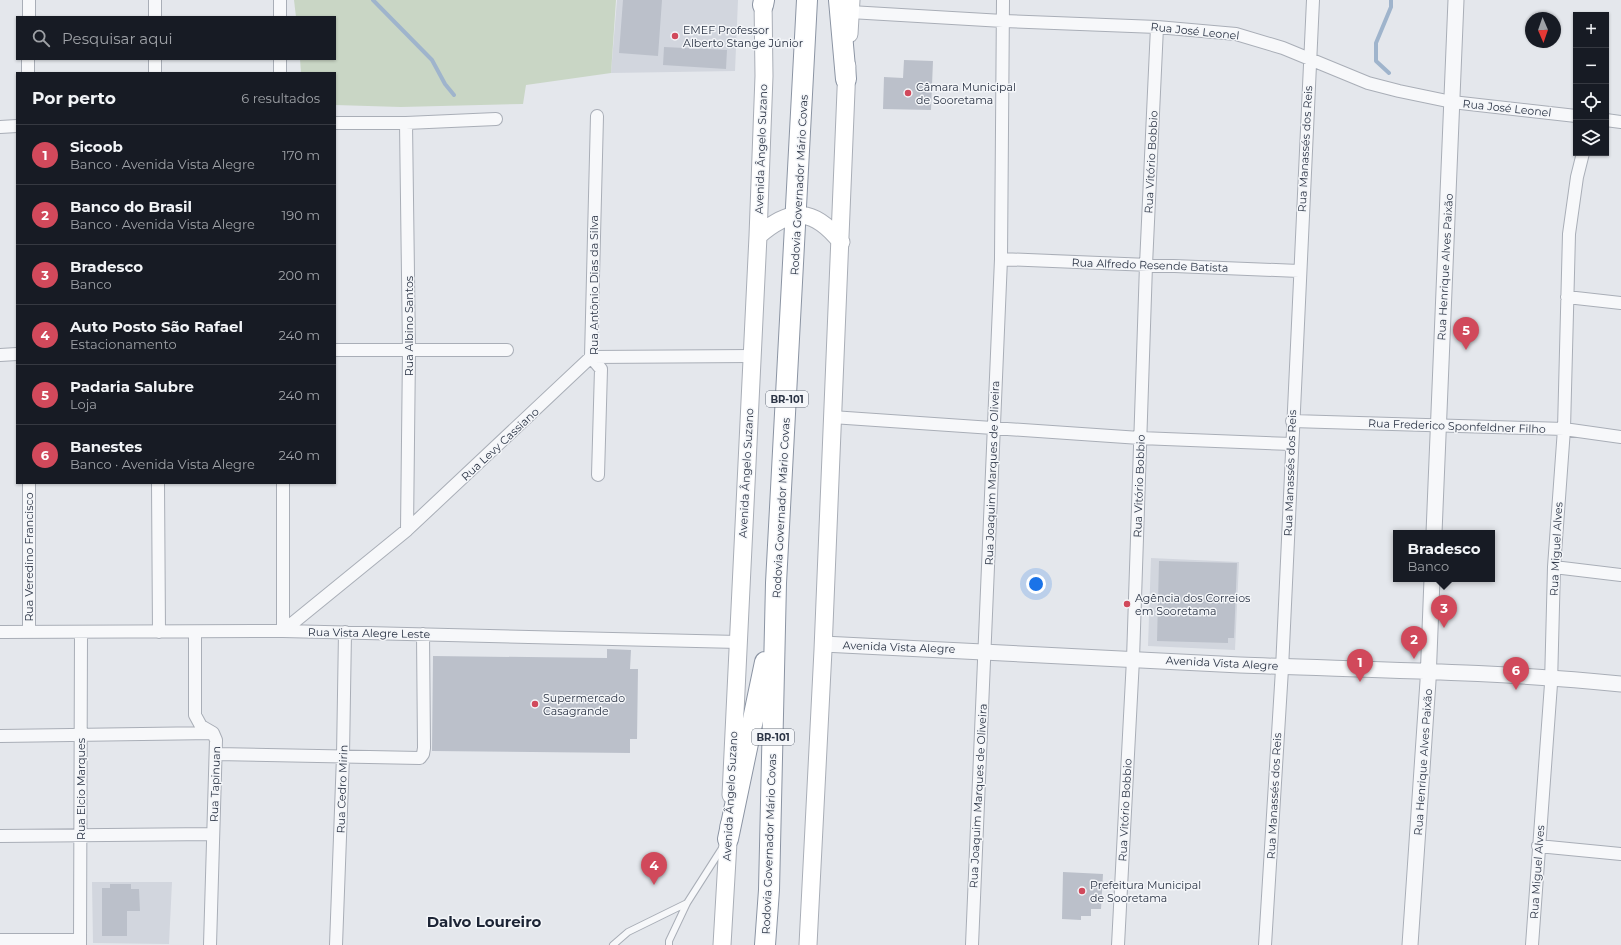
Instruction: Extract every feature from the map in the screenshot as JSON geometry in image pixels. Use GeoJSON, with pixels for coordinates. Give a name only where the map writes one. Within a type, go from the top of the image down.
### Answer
{"type":"FeatureCollection","features":[{"type":"Feature","properties":{"kind":"highway","name":"Rodovia Governador Mário Covas"},"geometry":{"type":"LineString","coordinates":[[765,945],[769,890],[776,583],[798,214],[808,0]]}},
{"type":"Feature","properties":{"kind":"highway"},"geometry":{"type":"LineString","coordinates":[[846,80],[847,4]]}},
{"type":"Feature","properties":{"kind":"highway"},"geometry":{"type":"LineString","coordinates":[[728,839],[763,675],[776,583]]}},
{"type":"Feature","properties":{"kind":"main road","name":"Avenida Ângelo Suzano"},"geometry":{"type":"LineString","coordinates":[[722,945],[758,236],[764,76],[764,2]]}},
{"type":"Feature","properties":{"kind":"main road"},"geometry":{"type":"LineString","coordinates":[[808,945],[841,242],[846,80]]}},
{"type":"Feature","properties":{"kind":"main road"},"geometry":{"type":"LineString","coordinates":[[758,236],[770,226],[783,219],[798,214],[815,219],[830,228],[841,242]]}},
{"type":"Feature","properties":{"kind":"street"},"geometry":{"type":"LineString","coordinates":[[29,0],[29,16]]}},
{"type":"Feature","properties":{"kind":"street"},"geometry":{"type":"LineString","coordinates":[[155,0],[155,16]]}},
{"type":"Feature","properties":{"kind":"street"},"geometry":{"type":"LineString","coordinates":[[280,0],[280,16]]}},
{"type":"Feature","properties":{"kind":"street","name":"Rua Joaquim Marques de Oliveira"},"geometry":{"type":"LineString","coordinates":[[972,945],[1001,259],[1003,0]]}},
{"type":"Feature","properties":{"kind":"street","name":"Rua Manassés dos Reis"},"geometry":{"type":"LineString","coordinates":[[1266,945],[1282,666],[1292,421],[1313,0]]}},
{"type":"Feature","properties":{"kind":"street","name":"Rua Henrique Alves Paixão"},"geometry":{"type":"LineString","coordinates":[[1434,530],[1456,0]]}},
{"type":"Feature","properties":{"kind":"street","name":"Rua José Leonel"},"geometry":{"type":"LineString","coordinates":[[847,4],[1003,21],[1157,27],[1236,34],[1309,57],[1368,83],[1452,102],[1573,116]]}},
{"type":"Feature","properties":{"kind":"street","name":"Rua Vitório Bobbio"},"geometry":{"type":"LineString","coordinates":[[1118,945],[1133,659],[1146,265],[1157,27]]}},
{"type":"Feature","properties":{"kind":"street"},"geometry":{"type":"LineString","coordinates":[[28,60],[28,72]]}},
{"type":"Feature","properties":{"kind":"street"},"geometry":{"type":"LineString","coordinates":[[155,60],[155,72]]}},
{"type":"Feature","properties":{"kind":"street"},"geometry":{"type":"LineString","coordinates":[[280,60],[280,72]]}},
{"type":"Feature","properties":{"kind":"street","name":"Rua Antônio Dias da Silva"},"geometry":{"type":"LineString","coordinates":[[597,116],[591,357],[601,369],[598,475]]}},
{"type":"Feature","properties":{"kind":"street"},"geometry":{"type":"LineString","coordinates":[[336,123],[406,123],[496,119]]}},
{"type":"Feature","properties":{"kind":"street"},"geometry":{"type":"LineString","coordinates":[[1609,120],[1621,122]]}},
{"type":"Feature","properties":{"kind":"street","name":"Rua Albino Santos"},"geometry":{"type":"LineString","coordinates":[[406,123],[409,351],[407,530]]}},
{"type":"Feature","properties":{"kind":"street"},"geometry":{"type":"LineString","coordinates":[[0,127],[16,126]]}},
{"type":"Feature","properties":{"kind":"street","name":"Rua Miguel Alves"},"geometry":{"type":"LineString","coordinates":[[1532,945],[1551,677],[1554,567],[1564,429],[1567,297],[1572,205],[1582,156]]}},
{"type":"Feature","properties":{"kind":"street","name":"Rua Alfredo Resende Batista"},"geometry":{"type":"LineString","coordinates":[[1001,259],[1299,271]]}},
{"type":"Feature","properties":{"kind":"street"},"geometry":{"type":"LineString","coordinates":[[1567,297],[1621,303]]}},
{"type":"Feature","properties":{"kind":"street"},"geometry":{"type":"LineString","coordinates":[[336,350],[507,350]]}},
{"type":"Feature","properties":{"kind":"street"},"geometry":{"type":"LineString","coordinates":[[0,355],[16,354]]}},
{"type":"Feature","properties":{"kind":"street"},"geometry":{"type":"LineString","coordinates":[[591,357],[752,356]]}},
{"type":"Feature","properties":{"kind":"street","name":"Rua Levy Cassiano"},"geometry":{"type":"LineString","coordinates":[[283,631],[407,530],[591,357]]}},
{"type":"Feature","properties":{"kind":"street"},"geometry":{"type":"LineString","coordinates":[[832,417],[1140,438],[1292,444]]}},
{"type":"Feature","properties":{"kind":"street","name":"Rua Frederico Sponfeldner Filho"},"geometry":{"type":"LineString","coordinates":[[1292,421],[1564,429],[1621,437]]}},
{"type":"Feature","properties":{"kind":"street","name":"Rua Veredino Francisco"},"geometry":{"type":"LineString","coordinates":[[29,484],[29,632]]}},
{"type":"Feature","properties":{"kind":"street"},"geometry":{"type":"LineString","coordinates":[[158,484],[159,632]]}},
{"type":"Feature","properties":{"kind":"street"},"geometry":{"type":"LineString","coordinates":[[283,484],[283,631]]}},
{"type":"Feature","properties":{"kind":"street"},"geometry":{"type":"LineString","coordinates":[[1554,567],[1621,576]]}},
{"type":"Feature","properties":{"kind":"street","name":"Rua Henrique Alves Paixão"},"geometry":{"type":"LineString","coordinates":[[1410,945],[1428,671],[1432,582]]}},
{"type":"Feature","properties":{"kind":"street","name":"Rua Vista Alegre Leste"},"geometry":{"type":"LineString","coordinates":[[0,632],[81,633],[283,631],[738,642]]}},
{"type":"Feature","properties":{"kind":"street","name":"Rua Tapinuan"},"geometry":{"type":"LineString","coordinates":[[195,632],[195,715],[201,726],[213,733],[216,740],[210,945]]}},
{"type":"Feature","properties":{"kind":"street","name":"Rua Cedro Mirin"},"geometry":{"type":"LineString","coordinates":[[336,945],[343,756],[345,632]]}},
{"type":"Feature","properties":{"kind":"street","name":"Rua Elcio Marques"},"geometry":{"type":"LineString","coordinates":[[80,942],[82,735],[81,633]]}},
{"type":"Feature","properties":{"kind":"street"},"geometry":{"type":"LineString","coordinates":[[216,754],[420,758],[423,754],[424,748],[423,634]]}},
{"type":"Feature","properties":{"kind":"street","name":"Avenida Vista Alegre"},"geometry":{"type":"LineString","coordinates":[[823,644],[1551,677],[1621,684]]}},
{"type":"Feature","properties":{"kind":"street"},"geometry":{"type":"LineString","coordinates":[[0,736],[213,733]]}},
{"type":"Feature","properties":{"kind":"street"},"geometry":{"type":"LineString","coordinates":[[0,836],[213,834]]}},
{"type":"Feature","properties":{"kind":"street"},"geometry":{"type":"LineString","coordinates":[[1538,846],[1621,854]]}},
{"type":"Feature","properties":{"kind":"street"},"geometry":{"type":"LineString","coordinates":[[0,940],[80,942]]}},
{"type":"Feature","properties":{"kind":"lane"},"geometry":{"type":"LineString","coordinates":[[668,945],[687,903],[728,839]]}},
{"type":"Feature","properties":{"kind":"lane"},"geometry":{"type":"LineString","coordinates":[[613,945],[628,932],[687,903]]}},
{"type":"Feature","properties":{"kind":"shaded area","name":"EMEF Professor Alberto Stange Júnior"},"geometry":{"type":"Polygon","coordinates":[[[617,0],[738,0],[735,71],[611,73],[617,0]]]}},
{"type":"Feature","properties":{"kind":"shaded area"},"geometry":{"type":"Polygon","coordinates":[[[1151,558],[1239,562],[1235,650],[1148,646],[1151,558]]]}},
{"type":"Feature","properties":{"kind":"shaded area"},"geometry":{"type":"Polygon","coordinates":[[[92,882],[172,882],[169,944],[93,943],[92,882]]]}},
{"type":"Feature","properties":{"kind":"green space"},"geometry":{"type":"Polygon","coordinates":[[[294,0],[616,0],[611,73],[526,85],[523,104],[401,107],[336,105],[336,72],[301,72],[300,60],[336,60],[336,16],[296,16],[294,0]]]}},
{"type":"Feature","properties":{"kind":"building"},"geometry":{"type":"Polygon","coordinates":[[[623,0],[662,0],[658,56],[619,53],[623,0]]]}},
{"type":"Feature","properties":{"kind":"building"},"geometry":{"type":"Polygon","coordinates":[[[664,47],[727,50],[726,69],[663,65],[664,47]]]}},
{"type":"Feature","properties":{"kind":"building","name":"Câmara Municipal de Sooretama"},"geometry":{"type":"Polygon","coordinates":[[[904,60],[933,61],[931,110],[883,109],[884,77],[903,78],[904,60]]]}},
{"type":"Feature","properties":{"kind":"building"},"geometry":{"type":"Polygon","coordinates":[[[1159,561],[1237,563],[1234,638],[1228,638],[1228,643],[1157,641],[1159,561]]]}},
{"type":"Feature","properties":{"kind":"building","name":"Supermercado Casagrande"},"geometry":{"type":"Polygon","coordinates":[[[607,649],[631,650],[630,669],[638,669],[637,739],[630,739],[630,753],[432,751],[433,656],[607,658],[607,649]]]}},
{"type":"Feature","properties":{"kind":"building","name":"Prefeitura Municipal de Sooretama"},"geometry":{"type":"Polygon","coordinates":[[[1063,872],[1103,874],[1101,909],[1091,909],[1091,916],[1081,916],[1081,920],[1062,919],[1063,872]]]}},
{"type":"Feature","properties":{"kind":"building"},"geometry":{"type":"Polygon","coordinates":[[[110,884],[131,884],[131,889],[139,889],[140,911],[127,911],[127,936],[102,936],[102,888],[110,888],[110,884]]]}},
{"type":"Feature","properties":{"kind":"waterway"},"geometry":{"type":"LineString","coordinates":[[373,0],[432,60],[445,84],[454,95]]}},
{"type":"Feature","properties":{"kind":"waterway"},"geometry":{"type":"LineString","coordinates":[[1389,73],[1376,61],[1376,43],[1391,7],[1391,0]]}},
{"type":"Feature","properties":{"kind":"place","name":"EMEF Professor Alberto Stange Júnior"},"geometry":{"type":"Point","coordinates":[675,36]}},
{"type":"Feature","properties":{"kind":"place","name":"Câmara Municipal de Sooretama"},"geometry":{"type":"Point","coordinates":[908,93]}},
{"type":"Feature","properties":{"kind":"place","name":"Padaria Salubre"},"geometry":{"type":"Point","coordinates":[1466,350]}},
{"type":"Feature","properties":{"kind":"place","name":"Agência dos Correios em Sooretama"},"geometry":{"type":"Point","coordinates":[1127,604]}},
{"type":"Feature","properties":{"kind":"place","name":"Bradesco"},"geometry":{"type":"Point","coordinates":[1444,628]}},
{"type":"Feature","properties":{"kind":"place","name":"Banco do Brasil"},"geometry":{"type":"Point","coordinates":[1414,659]}},
{"type":"Feature","properties":{"kind":"place","name":"Sicoob"},"geometry":{"type":"Point","coordinates":[1360,682]}},
{"type":"Feature","properties":{"kind":"place","name":"Banestes"},"geometry":{"type":"Point","coordinates":[1516,690]}},
{"type":"Feature","properties":{"kind":"place","name":"Supermercado Casagrande"},"geometry":{"type":"Point","coordinates":[535,704]}},
{"type":"Feature","properties":{"kind":"place","name":"Auto Posto São Rafael"},"geometry":{"type":"Point","coordinates":[654,885]}},
{"type":"Feature","properties":{"kind":"place","name":"Prefeitura Municipal de Sooretama"},"geometry":{"type":"Point","coordinates":[1082,891]}},
{"type":"Feature","properties":{"kind":"district","name":"Dalvo Loureiro"},"geometry":{"type":"Point","coordinates":[484,922]}}]}
